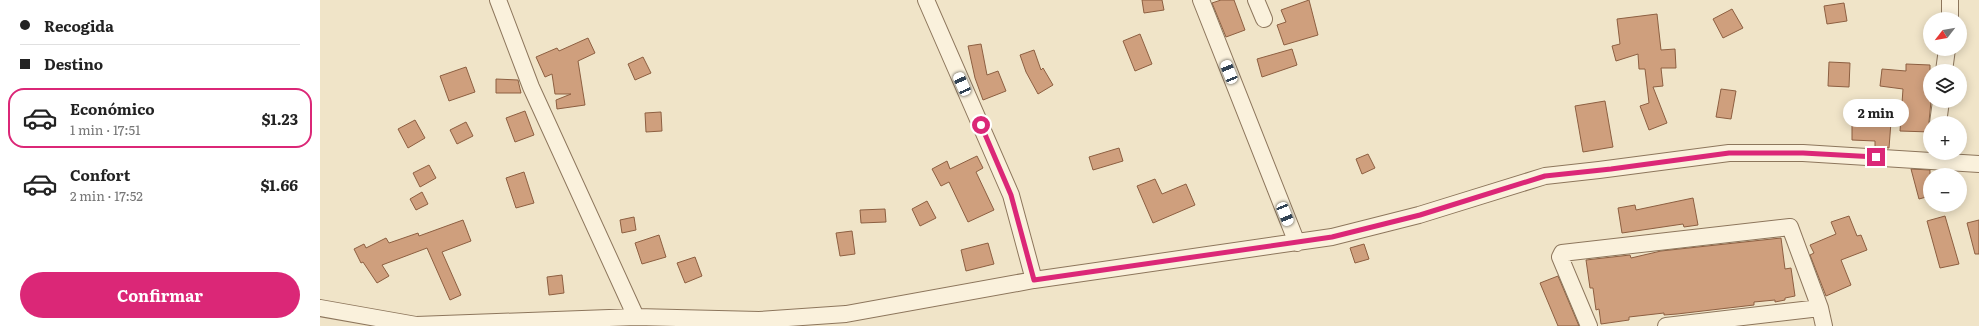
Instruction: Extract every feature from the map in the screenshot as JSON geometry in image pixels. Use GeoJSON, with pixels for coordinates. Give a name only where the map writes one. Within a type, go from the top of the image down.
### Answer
{"type":"FeatureCollection","features":[{"type":"Feature","properties":{"kind":"street"},"geometry":{"type":"LineString","coordinates":[[498,0],[531,86],[636,317]]}},
{"type":"Feature","properties":{"kind":"street"},"geometry":{"type":"LineString","coordinates":[[926,0],[1011,195],[1034,280]]}},
{"type":"Feature","properties":{"kind":"street"},"geometry":{"type":"LineString","coordinates":[[1201,0],[1297,243]]}},
{"type":"Feature","properties":{"kind":"street"},"geometry":{"type":"LineString","coordinates":[[1256,0],[1264,19]]}},
{"type":"Feature","properties":{"kind":"street"},"geometry":{"type":"LineString","coordinates":[[1950,0],[1950,12]]}},
{"type":"Feature","properties":{"kind":"street"},"geometry":{"type":"LineString","coordinates":[[320,308],[416,325],[636,317],[760,320],[846,314],[1034,280],[1332,237],[1420,215],[1545,176],[1627,167],[1729,153],[1923,156]]}},
{"type":"Feature","properties":{"kind":"street"},"geometry":{"type":"LineString","coordinates":[[1956,160],[1979,164]]}},
{"type":"Feature","properties":{"kind":"street"},"geometry":{"type":"LineString","coordinates":[[1589,326],[1560,257],[1562,253],[1790,227],[1820,308],[1824,326]]}},
{"type":"Feature","properties":{"kind":"street"},"geometry":{"type":"LineString","coordinates":[[1666,326],[1820,308]]}},
{"type":"Feature","properties":{"kind":"building"},"geometry":{"type":"Polygon","coordinates":[[[1142,0],[1162,0],[1164,10],[1144,13],[1142,0]]]}},
{"type":"Feature","properties":{"kind":"building"},"geometry":{"type":"Polygon","coordinates":[[[1221,0],[1234,0],[1245,30],[1226,37],[1212,3],[1221,0]]]}},
{"type":"Feature","properties":{"kind":"building"},"geometry":{"type":"Polygon","coordinates":[[[1309,0],[1318,35],[1284,45],[1277,25],[1286,22],[1281,10],[1309,0]]]}},
{"type":"Feature","properties":{"kind":"building"},"geometry":{"type":"Polygon","coordinates":[[[1844,3],[1847,21],[1827,24],[1824,6],[1844,3]]]}},
{"type":"Feature","properties":{"kind":"building"},"geometry":{"type":"Polygon","coordinates":[[[1732,9],[1743,28],[1723,38],[1713,19],[1732,9]]]}},
{"type":"Feature","properties":{"kind":"building"},"geometry":{"type":"Polygon","coordinates":[[[1657,14],[1661,50],[1675,49],[1676,68],[1661,68],[1663,86],[1653,87],[1667,123],[1649,130],[1640,106],[1649,103],[1645,69],[1639,69],[1638,54],[1616,61],[1612,46],[1620,44],[1617,19],[1657,14]]]}},
{"type":"Feature","properties":{"kind":"building"},"geometry":{"type":"Polygon","coordinates":[[[1140,34],[1152,64],[1135,71],[1123,41],[1140,34]]]}},
{"type":"Feature","properties":{"kind":"building"},"geometry":{"type":"Polygon","coordinates":[[[588,38],[595,53],[578,61],[585,105],[557,109],[556,100],[571,94],[555,94],[552,74],[545,77],[536,57],[557,48],[559,51],[588,38]]]}},
{"type":"Feature","properties":{"kind":"building"},"geometry":{"type":"Polygon","coordinates":[[[981,44],[987,75],[998,71],[1006,91],[983,100],[975,78],[968,46],[981,44]]]}},
{"type":"Feature","properties":{"kind":"building"},"geometry":{"type":"Polygon","coordinates":[[[1292,49],[1297,65],[1262,77],[1257,59],[1292,49]]]}},
{"type":"Feature","properties":{"kind":"building"},"geometry":{"type":"Polygon","coordinates":[[[1034,50],[1041,70],[1043,68],[1053,85],[1038,94],[1026,72],[1020,55],[1034,50]]]}},
{"type":"Feature","properties":{"kind":"building"},"geometry":{"type":"Polygon","coordinates":[[[643,57],[651,73],[635,80],[628,64],[643,57]]]}},
{"type":"Feature","properties":{"kind":"building"},"geometry":{"type":"Polygon","coordinates":[[[1829,62],[1850,63],[1849,87],[1828,86],[1829,62]]]}},
{"type":"Feature","properties":{"kind":"building"},"geometry":{"type":"Polygon","coordinates":[[[1906,64],[1923,65],[1923,108],[1930,108],[1930,116],[1923,116],[1923,132],[1900,131],[1903,89],[1880,86],[1882,69],[1906,71],[1906,64]]]}},
{"type":"Feature","properties":{"kind":"building"},"geometry":{"type":"Polygon","coordinates":[[[466,67],[475,92],[449,101],[440,76],[466,67]]]}},
{"type":"Feature","properties":{"kind":"building"},"geometry":{"type":"Polygon","coordinates":[[[496,79],[518,80],[521,93],[496,93],[496,79]]]}},
{"type":"Feature","properties":{"kind":"building"},"geometry":{"type":"Polygon","coordinates":[[[1721,89],[1736,91],[1731,119],[1716,117],[1721,89]]]}},
{"type":"Feature","properties":{"kind":"building"},"geometry":{"type":"Polygon","coordinates":[[[1605,101],[1613,147],[1583,152],[1575,106],[1605,101]]]}},
{"type":"Feature","properties":{"kind":"building"},"geometry":{"type":"Polygon","coordinates":[[[525,111],[534,135],[515,142],[506,118],[525,111]]]}},
{"type":"Feature","properties":{"kind":"building"},"geometry":{"type":"Polygon","coordinates":[[[661,112],[662,131],[646,132],[645,113],[661,112]]]}},
{"type":"Feature","properties":{"kind":"building"},"geometry":{"type":"Polygon","coordinates":[[[1852,118],[1891,122],[1889,148],[1875,147],[1875,141],[1852,140],[1852,118]]]}},
{"type":"Feature","properties":{"kind":"building"},"geometry":{"type":"Polygon","coordinates":[[[415,120],[425,138],[408,148],[398,129],[415,120]]]}},
{"type":"Feature","properties":{"kind":"building"},"geometry":{"type":"Polygon","coordinates":[[[466,122],[473,136],[457,144],[450,130],[466,122]]]}},
{"type":"Feature","properties":{"kind":"building"},"geometry":{"type":"Polygon","coordinates":[[[1119,148],[1123,161],[1093,170],[1089,157],[1119,148]]]}},
{"type":"Feature","properties":{"kind":"building"},"geometry":{"type":"Polygon","coordinates":[[[1368,154],[1375,168],[1362,174],[1356,159],[1368,154]]]}},
{"type":"Feature","properties":{"kind":"building"},"geometry":{"type":"Polygon","coordinates":[[[977,156],[983,168],[976,172],[994,210],[968,222],[949,182],[941,186],[932,169],[947,161],[950,169],[977,156]]]}},
{"type":"Feature","properties":{"kind":"building"},"geometry":{"type":"Polygon","coordinates":[[[429,165],[436,178],[420,187],[413,173],[429,165]]]}},
{"type":"Feature","properties":{"kind":"building"},"geometry":{"type":"Polygon","coordinates":[[[1911,169],[1923,170],[1923,198],[1919,199],[1911,169]]]}},
{"type":"Feature","properties":{"kind":"building"},"geometry":{"type":"Polygon","coordinates":[[[524,172],[534,203],[516,208],[506,178],[524,172]]]}},
{"type":"Feature","properties":{"kind":"building"},"geometry":{"type":"Polygon","coordinates":[[[1155,179],[1162,194],[1186,184],[1195,205],[1153,223],[1137,186],[1155,179]]]}},
{"type":"Feature","properties":{"kind":"building"},"geometry":{"type":"Polygon","coordinates":[[[422,192],[428,204],[416,210],[410,199],[422,192]]]}},
{"type":"Feature","properties":{"kind":"building"},"geometry":{"type":"Polygon","coordinates":[[[1693,198],[1698,225],[1684,227],[1683,224],[1622,233],[1618,208],[1635,205],[1636,210],[1693,198]]]}},
{"type":"Feature","properties":{"kind":"building"},"geometry":{"type":"Polygon","coordinates":[[[927,201],[936,218],[920,226],[912,209],[927,201]]]}},
{"type":"Feature","properties":{"kind":"building"},"geometry":{"type":"Polygon","coordinates":[[[885,209],[886,222],[861,223],[860,210],[885,209]]]}},
{"type":"Feature","properties":{"kind":"building"},"geometry":{"type":"Polygon","coordinates":[[[1849,216],[1857,236],[1861,235],[1867,250],[1841,260],[1851,285],[1826,296],[1810,255],[1814,253],[1810,245],[1836,234],[1831,222],[1849,216]]]}},
{"type":"Feature","properties":{"kind":"building"},"geometry":{"type":"Polygon","coordinates":[[[1945,216],[1959,264],[1940,268],[1927,221],[1945,216]]]}},
{"type":"Feature","properties":{"kind":"building"},"geometry":{"type":"Polygon","coordinates":[[[634,217],[636,230],[622,233],[620,220],[634,217]]]}},
{"type":"Feature","properties":{"kind":"building"},"geometry":{"type":"Polygon","coordinates":[[[463,220],[471,241],[442,252],[461,295],[450,300],[427,248],[382,265],[389,276],[377,283],[363,262],[361,263],[354,249],[364,244],[366,248],[386,238],[389,243],[418,233],[419,236],[463,220]]]}},
{"type":"Feature","properties":{"kind":"building"},"geometry":{"type":"Polygon","coordinates":[[[1979,220],[1979,254],[1975,254],[1967,223],[1979,220]]]}},
{"type":"Feature","properties":{"kind":"building"},"geometry":{"type":"Polygon","coordinates":[[[852,231],[855,254],[840,256],[836,233],[852,231]]]}},
{"type":"Feature","properties":{"kind":"building"},"geometry":{"type":"Polygon","coordinates":[[[659,235],[666,257],[642,264],[635,243],[659,235]]]}},
{"type":"Feature","properties":{"kind":"building"},"geometry":{"type":"Polygon","coordinates":[[[1781,238],[1785,269],[1791,268],[1795,296],[1775,302],[1775,300],[1754,302],[1754,305],[1677,314],[1664,315],[1664,313],[1629,317],[1629,320],[1601,324],[1599,309],[1596,310],[1593,288],[1590,288],[1586,260],[1630,255],[1631,258],[1661,251],[1781,238]]]}},
{"type":"Feature","properties":{"kind":"building"},"geometry":{"type":"Polygon","coordinates":[[[988,243],[994,264],[966,271],[961,250],[988,243]]]}},
{"type":"Feature","properties":{"kind":"building"},"geometry":{"type":"Polygon","coordinates":[[[1364,244],[1369,259],[1355,263],[1350,248],[1364,244]]]}},
{"type":"Feature","properties":{"kind":"building"},"geometry":{"type":"Polygon","coordinates":[[[695,257],[702,276],[685,283],[677,263],[695,257]]]}},
{"type":"Feature","properties":{"kind":"building"},"geometry":{"type":"Polygon","coordinates":[[[562,275],[564,293],[549,295],[547,277],[562,275]]]}},
{"type":"Feature","properties":{"kind":"building"},"geometry":{"type":"Polygon","coordinates":[[[1558,276],[1579,326],[1558,326],[1540,283],[1558,276]]]}},
{"type":"Feature","properties":{"kind":"route"},"geometry":{"type":"LineString","coordinates":[[981,125],[1011,195],[1034,280],[1332,237],[1420,215],[1545,176],[1611,169],[1729,153],[1803,153],[1876,157]]}}]}
